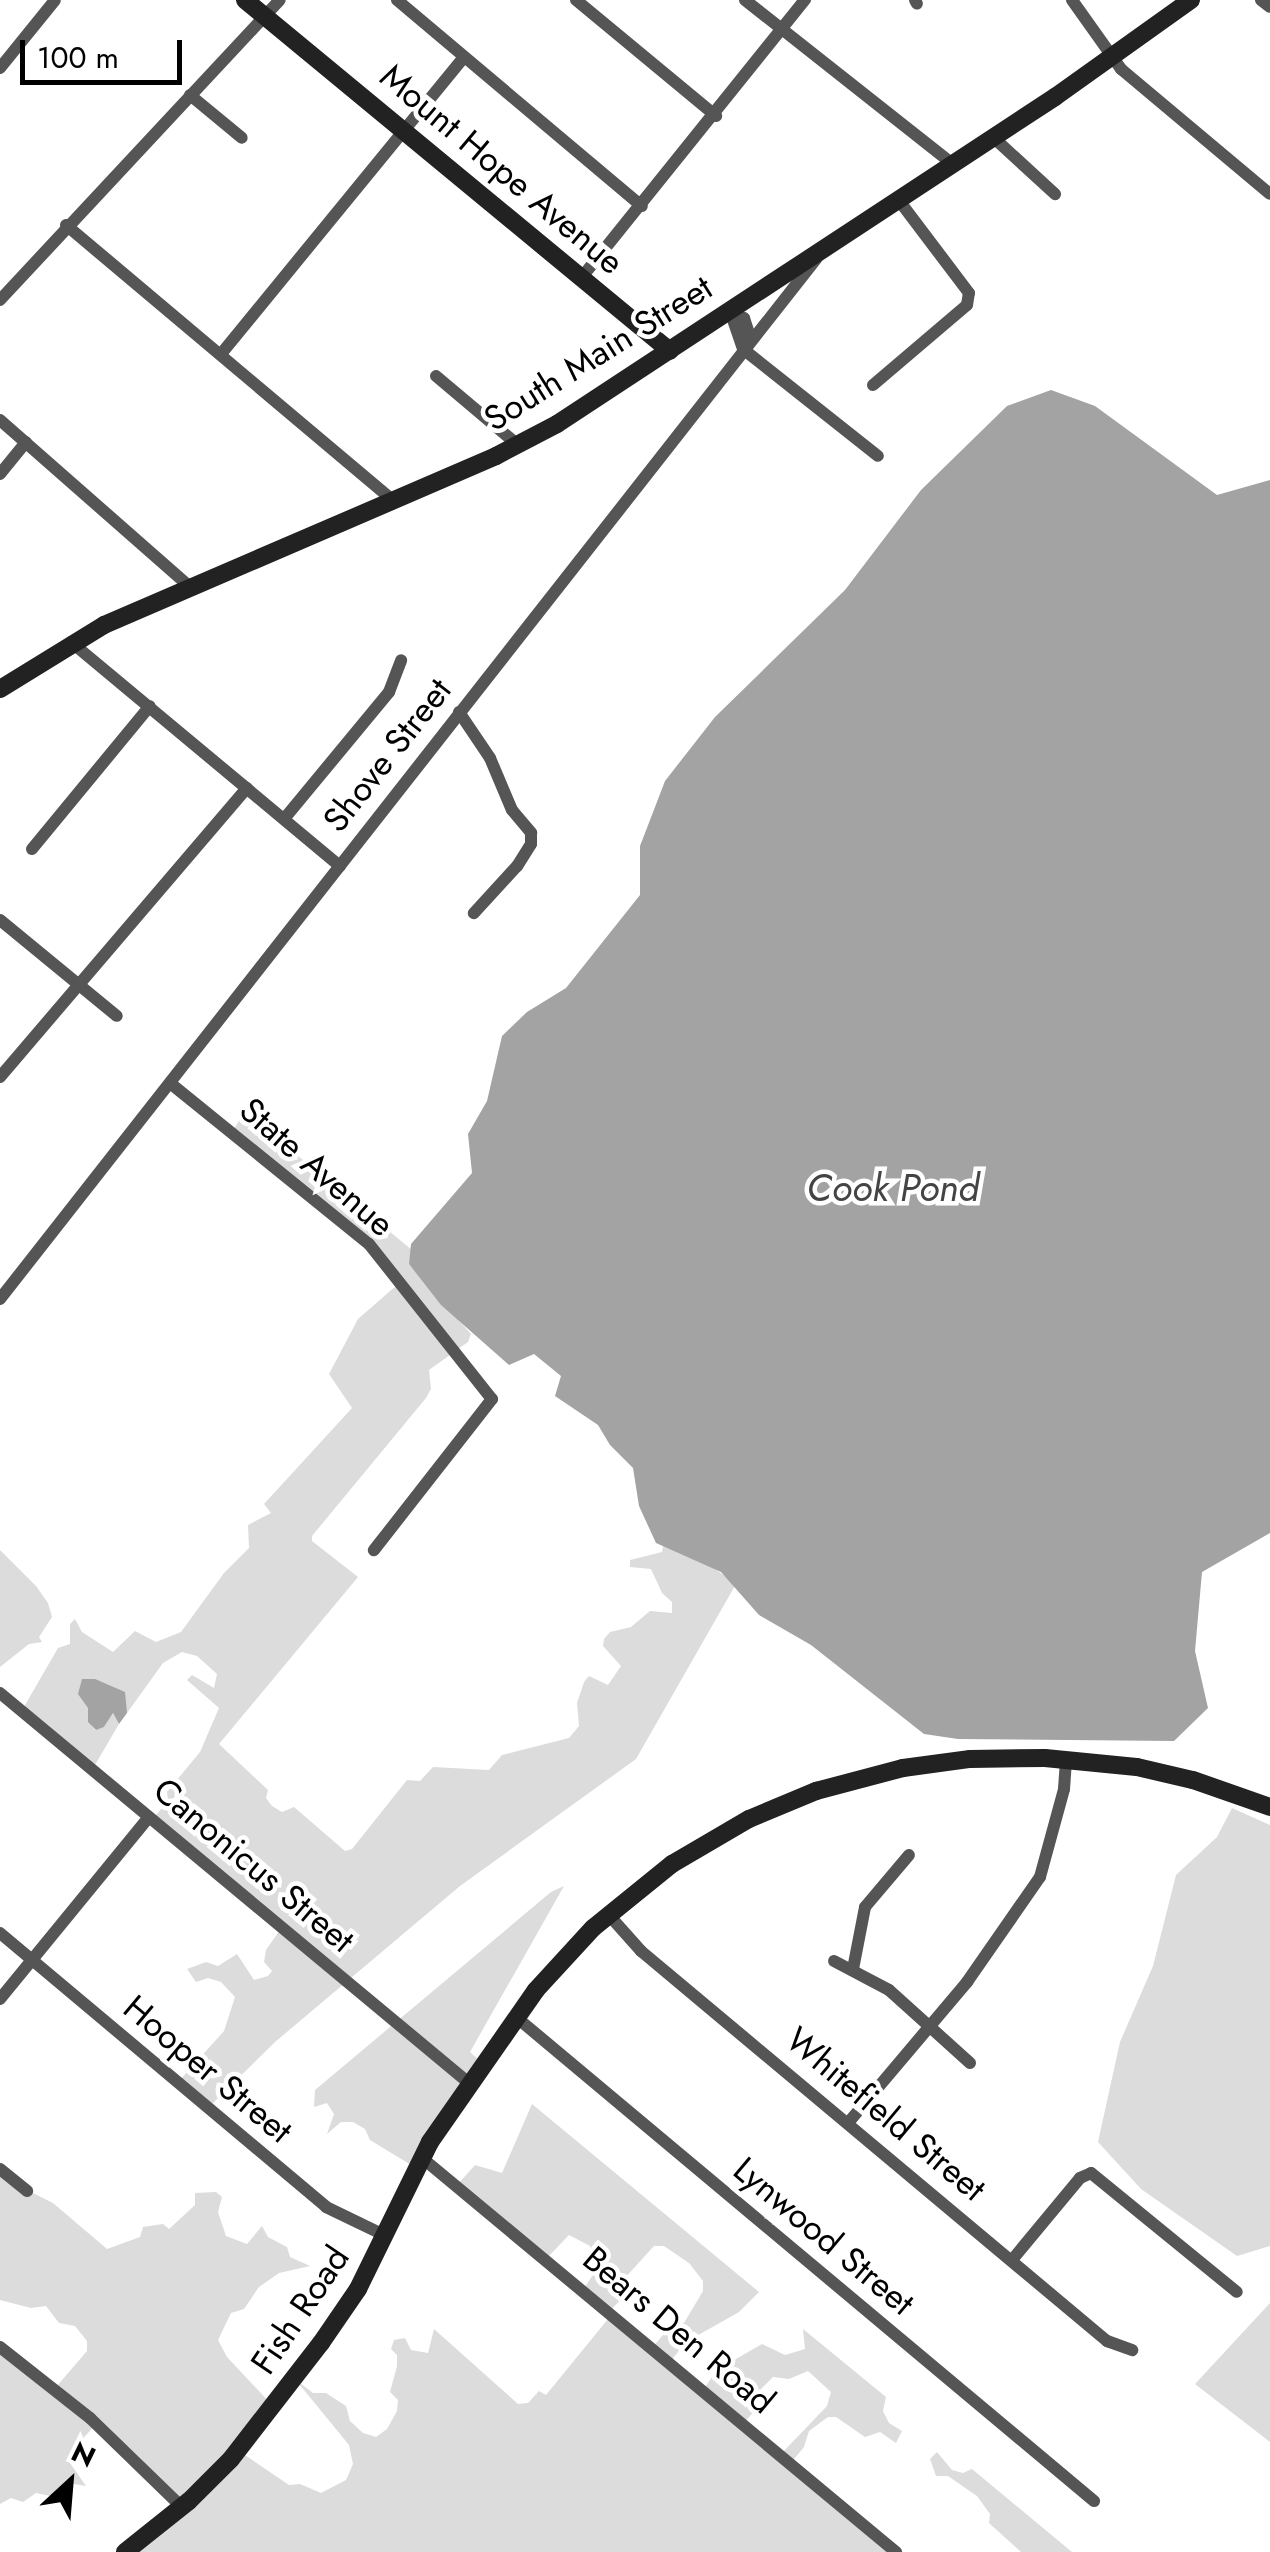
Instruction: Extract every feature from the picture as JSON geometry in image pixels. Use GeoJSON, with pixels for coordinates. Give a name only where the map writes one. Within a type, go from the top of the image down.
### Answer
{"type":"FeatureCollection","features":[{"type":"Feature","properties":{"kind":"main road","name":"Mount Hope Avenue"},"geometry":{"type":"LineString","coordinates":[[245,0],[670,351]]}},
{"type":"Feature","properties":{"kind":"main road","name":"South Main Street"},"geometry":{"type":"LineString","coordinates":[[0,689],[72,642],[518,445],[670,351],[994,138],[1191,0]]}},
{"type":"Feature","properties":{"kind":"main road","name":"Fish Road"},"geometry":{"type":"LineString","coordinates":[[124,2552],[182,2507],[232,2458],[274,2407],[358,2289],[421,2157],[480,2066],[553,1969],[608,1914],[708,1842],[816,1791],[945,1761],[1066,1759],[1164,1773],[1270,1808]]}},
{"type":"Feature","properties":{"kind":"street"},"geometry":{"type":"LineString","coordinates":[[0,68],[55,0]]}},
{"type":"Feature","properties":{"kind":"street"},"geometry":{"type":"LineString","coordinates":[[0,300],[280,0]]}},
{"type":"Feature","properties":{"kind":"street"},"geometry":{"type":"LineString","coordinates":[[397,0],[642,206]]}},
{"type":"Feature","properties":{"kind":"street"},"geometry":{"type":"LineString","coordinates":[[576,0],[716,116]]}},
{"type":"Feature","properties":{"kind":"street"},"geometry":{"type":"LineString","coordinates":[[745,0],[953,164]]}},
{"type":"Feature","properties":{"kind":"street"},"geometry":{"type":"LineString","coordinates":[[582,276],[716,116],[804,0]]}},
{"type":"Feature","properties":{"kind":"street"},"geometry":{"type":"LineString","coordinates":[[1072,0],[1111,58],[1270,194]]}},
{"type":"Feature","properties":{"kind":"street"},"geometry":{"type":"LineString","coordinates":[[1261,0],[1270,7]]}},
{"type":"Feature","properties":{"kind":"street"},"geometry":{"type":"LineString","coordinates":[[221,354],[463,58]]}},
{"type":"Feature","properties":{"kind":"street"},"geometry":{"type":"LineString","coordinates":[[190,95],[242,138]]}},
{"type":"Feature","properties":{"kind":"street"},"geometry":{"type":"LineString","coordinates":[[994,138],[1055,194]]}},
{"type":"Feature","properties":{"kind":"street"},"geometry":{"type":"LineString","coordinates":[[873,385],[966,305],[969,293],[898,200]]}},
{"type":"Feature","properties":{"kind":"street"},"geometry":{"type":"LineString","coordinates":[[66,225],[393,500]]}},
{"type":"Feature","properties":{"kind":"street","name":"Shove Street"},"geometry":{"type":"LineString","coordinates":[[0,1300],[824,249]]}},
{"type":"Feature","properties":{"kind":"street"},"geometry":{"type":"LineString","coordinates":[[730,311],[747,345],[878,456]]}},
{"type":"Feature","properties":{"kind":"street"},"geometry":{"type":"LineString","coordinates":[[436,376],[518,445]]}},
{"type":"Feature","properties":{"kind":"street"},"geometry":{"type":"LineString","coordinates":[[0,420],[190,587]]}},
{"type":"Feature","properties":{"kind":"street"},"geometry":{"type":"LineString","coordinates":[[0,474],[26,442]]}},
{"type":"Feature","properties":{"kind":"street"},"geometry":{"type":"LineString","coordinates":[[72,642],[340,866]]}},
{"type":"Feature","properties":{"kind":"street"},"geometry":{"type":"LineString","coordinates":[[284,819],[389,692],[401,660]]}},
{"type":"Feature","properties":{"kind":"street"},"geometry":{"type":"LineString","coordinates":[[32,849],[150,706]]}},
{"type":"Feature","properties":{"kind":"street"},"geometry":{"type":"LineString","coordinates":[[459,712],[490,758],[512,810],[532,832],[531,844],[517,866],[474,914]]}},
{"type":"Feature","properties":{"kind":"street"},"geometry":{"type":"LineString","coordinates":[[0,1077],[248,788]]}},
{"type":"Feature","properties":{"kind":"street"},"geometry":{"type":"LineString","coordinates":[[0,920],[116,1016]]}},
{"type":"Feature","properties":{"kind":"street","name":"State Avenue"},"geometry":{"type":"LineString","coordinates":[[170,1083],[369,1244],[492,1399],[374,1550]]}},
{"type":"Feature","properties":{"kind":"street","name":"Canonicus Street"},"geometry":{"type":"LineString","coordinates":[[0,1693],[469,2083]]}},
{"type":"Feature","properties":{"kind":"street"},"geometry":{"type":"LineString","coordinates":[[848,2123],[967,1982],[1040,1877],[1064,1788],[1066,1759]]}},
{"type":"Feature","properties":{"kind":"street"},"geometry":{"type":"LineString","coordinates":[[0,1999],[149,1817]]}},
{"type":"Feature","properties":{"kind":"street"},"geometry":{"type":"LineString","coordinates":[[853,1969],[865,1907],[908,1855]]}},
{"type":"Feature","properties":{"kind":"street","name":"Whitefield Street"},"geometry":{"type":"LineString","coordinates":[[608,1914],[641,1951],[1107,2341],[1132,2350]]}},
{"type":"Feature","properties":{"kind":"street","name":"Hooper Street"},"geometry":{"type":"LineString","coordinates":[[0,1933],[326,2208],[386,2236]]}},
{"type":"Feature","properties":{"kind":"street"},"geometry":{"type":"LineString","coordinates":[[834,1961],[889,1990],[970,2064]]}},
{"type":"Feature","properties":{"kind":"street","name":"Lynwood Street"},"geometry":{"type":"LineString","coordinates":[[516,2017],[1094,2501]]}},
{"type":"Feature","properties":{"kind":"street","name":"Bears Den Road"},"geometry":{"type":"LineString","coordinates":[[421,2157],[896,2552]]}},
{"type":"Feature","properties":{"kind":"street"},"geometry":{"type":"LineString","coordinates":[[0,2170],[27,2191]]}},
{"type":"Feature","properties":{"kind":"street"},"geometry":{"type":"LineString","coordinates":[[1012,2260],[1080,2178],[1091,2173],[1237,2292]]}},
{"type":"Feature","properties":{"kind":"street"},"geometry":{"type":"LineString","coordinates":[[0,2347],[90,2418],[182,2507]]}},
{"type":"Feature","properties":{"kind":"shaded area"},"geometry":{"type":"Polygon","coordinates":[[[245,1112],[412,1250],[409,1264],[471,1334],[468,1342],[429,1370],[431,1389],[426,1398],[312,1536],[312,1541],[358,1577],[219,1744],[268,1790],[266,1798],[272,1806],[282,1812],[294,1807],[345,1851],[352,1849],[407,1780],[420,1781],[433,1767],[489,1770],[502,1755],[569,1738],[579,1726],[577,1703],[584,1682],[589,1676],[608,1685],[621,1666],[603,1646],[604,1639],[610,1632],[631,1627],[650,1611],[672,1613],[672,1602],[662,1593],[651,1569],[630,1567],[630,1560],[662,1552],[663,1546],[708,1564],[736,1584],[636,1759],[460,1886],[275,2042],[209,2107],[179,2081],[224,2031],[235,1997],[221,1982],[208,1978],[196,1982],[187,1969],[206,1962],[218,1966],[237,1954],[254,1980],[268,1976],[272,1971],[264,1962],[266,1950],[280,1930],[155,1816],[168,1801],[167,1792],[200,1752],[219,1708],[187,1680],[192,1675],[214,1688],[217,1674],[197,1656],[182,1652],[163,1663],[127,1713],[123,1702],[88,1708],[89,1722],[95,1730],[104,1727],[113,1713],[119,1724],[92,1770],[21,1712],[58,1648],[70,1644],[70,1624],[75,1619],[82,1632],[113,1652],[135,1631],[156,1642],[181,1632],[224,1573],[249,1548],[248,1525],[271,1513],[264,1504],[352,1408],[329,1374],[358,1319],[397,1285],[369,1242],[233,1130],[245,1112]]]}},
{"type":"Feature","properties":{"kind":"shaded area"},"geometry":{"type":"Polygon","coordinates":[[[0,1550],[36,1586],[52,1617],[39,1637],[42,1642],[29,1644],[0,1667],[0,1550]]]}},
{"type":"Feature","properties":{"kind":"shaded area"},"geometry":{"type":"Polygon","coordinates":[[[1232,1808],[1270,1825],[1270,2246],[1237,2256],[1141,2189],[1098,2142],[1120,2042],[1153,1966],[1176,1875],[1217,1837],[1232,1808]]]}},
{"type":"Feature","properties":{"kind":"shaded area"},"geometry":{"type":"Polygon","coordinates":[[[564,1886],[470,2052],[482,2063],[416,2168],[370,2140],[365,2129],[353,2122],[341,2122],[327,2134],[334,2114],[327,2103],[314,2107],[315,2090],[551,1892],[564,1886]]]}},
{"type":"Feature","properties":{"kind":"shaded area"},"geometry":{"type":"Polygon","coordinates":[[[532,2104],[759,2292],[739,2312],[686,2342],[670,2362],[703,2390],[717,2370],[762,2344],[785,2355],[805,2349],[803,2329],[886,2397],[883,2411],[889,2423],[902,2431],[896,2443],[880,2432],[865,2437],[836,2417],[828,2417],[809,2431],[804,2447],[790,2464],[891,2552],[124,2552],[181,2508],[97,2423],[70,2453],[70,2463],[86,2486],[68,2483],[50,2496],[36,2493],[23,2502],[11,2498],[0,2504],[0,2344],[56,2387],[87,2351],[87,2341],[75,2326],[59,2323],[46,2306],[31,2308],[0,2300],[0,2167],[29,2191],[53,2203],[107,2249],[140,2237],[143,2227],[163,2224],[169,2229],[195,2205],[195,2193],[216,2192],[222,2197],[218,2212],[226,2236],[247,2244],[262,2226],[268,2237],[287,2247],[290,2257],[310,2266],[279,2273],[259,2287],[244,2309],[231,2313],[218,2340],[227,2357],[272,2405],[239,2451],[289,2485],[300,2484],[321,2493],[346,2480],[353,2464],[349,2445],[295,2379],[313,2393],[326,2393],[346,2406],[350,2421],[363,2433],[376,2437],[387,2429],[397,2411],[398,2400],[390,2392],[397,2366],[397,2355],[391,2349],[394,2340],[405,2338],[411,2350],[428,2353],[434,2329],[518,2404],[528,2403],[539,2391],[546,2395],[608,2319],[652,2348],[668,2329],[684,2323],[703,2291],[703,2281],[689,2263],[664,2246],[654,2246],[624,2279],[624,2296],[609,2312],[583,2290],[596,2270],[590,2246],[569,2235],[546,2259],[459,2183],[475,2165],[502,2173],[532,2104]],[[808,2371],[789,2379],[773,2377],[761,2389],[757,2408],[743,2424],[780,2455],[827,2406],[831,2392],[808,2371]]]}},
{"type":"Feature","properties":{"kind":"shaded area"},"geometry":{"type":"Polygon","coordinates":[[[1270,2303],[1270,2442],[1195,2384],[1270,2303]]]}},
{"type":"Feature","properties":{"kind":"shaded area"},"geometry":{"type":"Polygon","coordinates":[[[937,2452],[952,2470],[963,2473],[972,2469],[1072,2552],[1021,2552],[989,2523],[990,2514],[977,2496],[948,2476],[936,2476],[930,2459],[937,2452]]]}},
{"type":"Feature","properties":{"kind":"water","name":"Cook Pond"},"geometry":{"type":"Polygon","coordinates":[[[1051,390],[1095,406],[1217,495],[1270,480],[1270,1533],[1202,1572],[1195,1651],[1208,1708],[1174,1741],[958,1739],[924,1734],[811,1645],[759,1615],[721,1572],[656,1543],[639,1506],[633,1468],[610,1445],[598,1425],[555,1396],[561,1376],[534,1354],[509,1365],[441,1305],[409,1264],[411,1244],[472,1173],[468,1134],[487,1101],[502,1036],[527,1012],[566,988],[640,895],[640,846],[665,781],[715,717],[845,590],[921,490],[1007,406],[1051,390]]]}},
{"type":"Feature","properties":{"kind":"water"},"geometry":{"type":"Polygon","coordinates":[[[82,1679],[95,1679],[125,1692],[127,1713],[119,1724],[113,1713],[104,1727],[96,1730],[88,1722],[88,1708],[78,1694],[82,1679]]]}}]}
